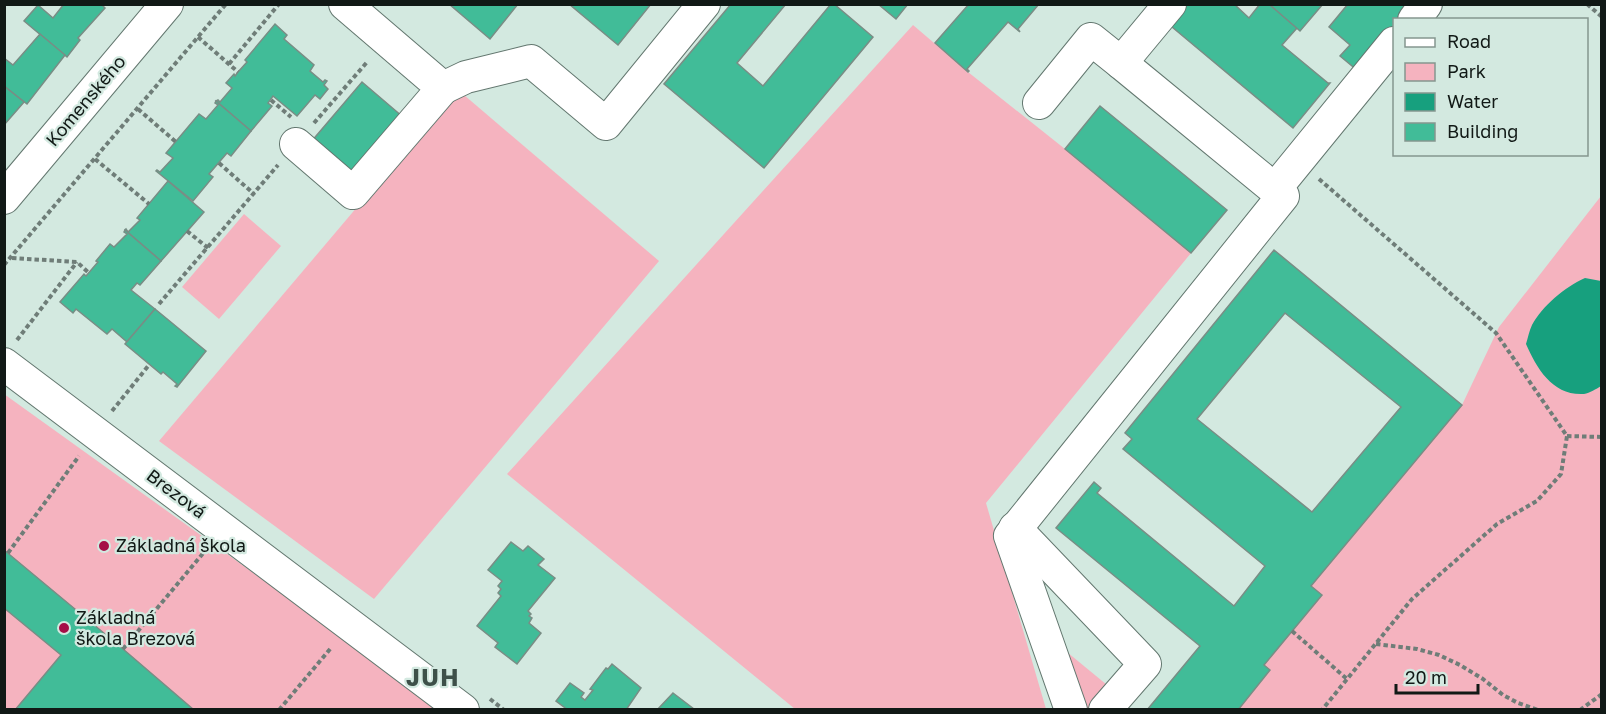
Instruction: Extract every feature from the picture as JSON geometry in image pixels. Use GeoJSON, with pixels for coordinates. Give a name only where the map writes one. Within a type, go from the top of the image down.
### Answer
{"type":"FeatureCollection","features":[{"type":"Feature","properties":{"kind":"street","name":"Komenského"},"geometry":{"type":"LineString","coordinates":[[4,198],[167,4]]}},
{"type":"Feature","properties":{"kind":"street"},"geometry":{"type":"LineString","coordinates":[[345,4],[443,88]]}},
{"type":"Feature","properties":{"kind":"street"},"geometry":{"type":"LineString","coordinates":[[296,144],[353,193],[443,88],[466,77],[531,61],[606,124],[704,4]]}},
{"type":"Feature","properties":{"kind":"street"},"geometry":{"type":"LineString","coordinates":[[1121,63],[1170,4]]}},
{"type":"Feature","properties":{"kind":"street"},"geometry":{"type":"LineString","coordinates":[[1416,18],[1426,4]]}},
{"type":"Feature","properties":{"kind":"street"},"geometry":{"type":"LineString","coordinates":[[1038,103],[1091,39],[1283,196],[1010,536],[1071,710]]}},
{"type":"Feature","properties":{"kind":"street"},"geometry":{"type":"LineString","coordinates":[[1275,189],[1393,45]]}},
{"type":"Feature","properties":{"kind":"street","name":"Brezová"},"geometry":{"type":"LineString","coordinates":[[10,354],[446,704]]}},
{"type":"Feature","properties":{"kind":"street"},"geometry":{"type":"LineString","coordinates":[[1015,528],[1145,664],[1105,710]]}},
{"type":"Feature","properties":{"kind":"path"},"geometry":{"type":"LineString","coordinates":[[5,263],[226,4]]}},
{"type":"Feature","properties":{"kind":"path"},"geometry":{"type":"LineString","coordinates":[[229,64],[279,4]]}},
{"type":"Feature","properties":{"kind":"path"},"geometry":{"type":"LineString","coordinates":[[1587,4],[1602,17]]}},
{"type":"Feature","properties":{"kind":"path"},"geometry":{"type":"LineString","coordinates":[[198,37],[238,72]]}},
{"type":"Feature","properties":{"kind":"path"},"geometry":{"type":"LineString","coordinates":[[159,304],[386,39]]}},
{"type":"Feature","properties":{"kind":"path"},"geometry":{"type":"LineString","coordinates":[[138,109],[176,142]]}},
{"type":"Feature","properties":{"kind":"path"},"geometry":{"type":"LineString","coordinates":[[94,159],[149,204]]}},
{"type":"Feature","properties":{"kind":"path"},"geometry":{"type":"LineString","coordinates":[[1298,161],[1496,333],[1567,436],[1561,474],[1537,501],[1497,524],[1413,599],[1322,710]]}},
{"type":"Feature","properties":{"kind":"path"},"geometry":{"type":"LineString","coordinates":[[219,163],[254,194]]}},
{"type":"Feature","properties":{"kind":"path"},"geometry":{"type":"LineString","coordinates":[[187,231],[208,248]]}},
{"type":"Feature","properties":{"kind":"path"},"geometry":{"type":"LineString","coordinates":[[11,258],[76,262],[89,273]]}},
{"type":"Feature","properties":{"kind":"path"},"geometry":{"type":"LineString","coordinates":[[10,354],[76,262]]}},
{"type":"Feature","properties":{"kind":"path"},"geometry":{"type":"LineString","coordinates":[[110,414],[149,365]]}},
{"type":"Feature","properties":{"kind":"path"},"geometry":{"type":"LineString","coordinates":[[1567,436],[1602,437]]}},
{"type":"Feature","properties":{"kind":"path"},"geometry":{"type":"LineString","coordinates":[[8,553],[84,450]]}},
{"type":"Feature","properties":{"kind":"path"},"geometry":{"type":"LineString","coordinates":[[123,649],[210,545]]}},
{"type":"Feature","properties":{"kind":"path"},"geometry":{"type":"LineString","coordinates":[[1292,632],[1347,679]]}},
{"type":"Feature","properties":{"kind":"path"},"geometry":{"type":"LineString","coordinates":[[279,710],[338,641]]}},
{"type":"Feature","properties":{"kind":"path"},"geometry":{"type":"LineString","coordinates":[[1375,644],[1417,649],[1439,655],[1483,679],[1503,695],[1538,710]]}},
{"type":"Feature","properties":{"kind":"path"},"geometry":{"type":"LineString","coordinates":[[1580,710],[1602,694]]}},
{"type":"Feature","properties":{"kind":"green space"},"geometry":{"type":"Polygon","coordinates":[[[913,25],[1191,253],[986,503],[1046,709],[795,709],[507,474],[913,25]]]}},
{"type":"Feature","properties":{"kind":"green space"},"geometry":{"type":"Polygon","coordinates":[[[457,89],[659,261],[374,599],[159,441],[457,89]]]}},
{"type":"Feature","properties":{"kind":"green space"},"geometry":{"type":"Polygon","coordinates":[[[1601,196],[1601,709],[1238,710],[1270,671],[1264,665],[1322,595],[1311,586],[1462,405],[1499,327],[1601,196]]]}},
{"type":"Feature","properties":{"kind":"green space"},"geometry":{"type":"Polygon","coordinates":[[[244,214],[281,246],[219,319],[182,287],[244,214]]]}},
{"type":"Feature","properties":{"kind":"green space","name":"Základná škola"},"geometry":{"type":"Polygon","coordinates":[[[4,394],[443,709],[5,709],[4,394]]]}},
{"type":"Feature","properties":{"kind":"green space"},"geometry":{"type":"Polygon","coordinates":[[[1045,634],[1118,694],[1105,709],[1071,709],[1045,634]]]}},
{"type":"Feature","properties":{"kind":"water"},"geometry":{"type":"Polygon","coordinates":[[[1585,278],[1601,281],[1601,386],[1584,394],[1563,391],[1555,386],[1535,363],[1526,344],[1532,325],[1548,304],[1585,278]]]}},
{"type":"Feature","properties":{"kind":"building"},"geometry":{"type":"Polygon","coordinates":[[[64,4],[101,4],[105,8],[78,38],[80,40],[67,57],[24,21],[38,5],[53,18],[64,4]]]}},
{"type":"Feature","properties":{"kind":"building"},"geometry":{"type":"Polygon","coordinates":[[[449,4],[518,4],[490,39],[449,4]]]}},
{"type":"Feature","properties":{"kind":"building"},"geometry":{"type":"Polygon","coordinates":[[[569,4],[651,4],[618,45],[569,4]]]}},
{"type":"Feature","properties":{"kind":"building"},"geometry":{"type":"Polygon","coordinates":[[[731,4],[786,4],[737,63],[763,86],[831,4],[834,4],[873,37],[764,168],[664,84],[731,4]]]}},
{"type":"Feature","properties":{"kind":"building"},"geometry":{"type":"Polygon","coordinates":[[[878,4],[908,4],[896,19],[878,4]]]}},
{"type":"Feature","properties":{"kind":"building"},"geometry":{"type":"Polygon","coordinates":[[[969,4],[1039,4],[1018,29],[1020,32],[1008,22],[967,69],[968,72],[935,43],[969,4]]]}},
{"type":"Feature","properties":{"kind":"building"},"geometry":{"type":"Polygon","coordinates":[[[1181,4],[1234,4],[1249,18],[1260,4],[1269,4],[1297,28],[1282,45],[1330,83],[1293,128],[1166,22],[1181,4]]]}},
{"type":"Feature","properties":{"kind":"building"},"geometry":{"type":"Polygon","coordinates":[[[1269,4],[1323,4],[1300,31],[1269,4]]]}},
{"type":"Feature","properties":{"kind":"building"},"geometry":{"type":"Polygon","coordinates":[[[1348,4],[1412,4],[1402,18],[1393,18],[1393,27],[1358,71],[1340,56],[1350,45],[1329,27],[1348,4]]]}},
{"type":"Feature","properties":{"kind":"building"},"geometry":{"type":"Polygon","coordinates":[[[275,24],[287,35],[284,39],[314,65],[310,71],[323,82],[327,81],[324,85],[328,89],[320,99],[315,95],[297,116],[273,96],[268,103],[272,106],[251,131],[216,101],[220,102],[232,88],[226,83],[247,62],[245,60],[275,24]]]}},
{"type":"Feature","properties":{"kind":"building"},"geometry":{"type":"Polygon","coordinates":[[[40,34],[65,55],[27,104],[4,86],[4,58],[13,65],[40,34]]]}},
{"type":"Feature","properties":{"kind":"building"},"geometry":{"type":"Polygon","coordinates":[[[362,82],[403,117],[352,177],[311,142],[362,82]]]}},
{"type":"Feature","properties":{"kind":"building"},"geometry":{"type":"Polygon","coordinates":[[[4,86],[24,102],[4,125],[4,86]]]}},
{"type":"Feature","properties":{"kind":"building"},"geometry":{"type":"Polygon","coordinates":[[[216,101],[251,131],[231,156],[227,153],[209,174],[213,177],[193,201],[156,171],[160,172],[173,158],[166,153],[199,114],[206,119],[218,105],[216,101]]]}},
{"type":"Feature","properties":{"kind":"building"},"geometry":{"type":"Polygon","coordinates":[[[1100,106],[1227,210],[1191,253],[1065,149],[1100,106]]]}},
{"type":"Feature","properties":{"kind":"building"},"geometry":{"type":"Polygon","coordinates":[[[168,181],[204,212],[161,261],[125,230],[128,232],[140,220],[137,218],[168,181]]]}},
{"type":"Feature","properties":{"kind":"building"},"geometry":{"type":"Polygon","coordinates":[[[125,230],[161,261],[140,285],[137,283],[131,290],[155,309],[127,342],[112,329],[107,334],[76,309],[73,313],[60,302],[84,274],[86,276],[110,244],[114,247],[127,234],[125,230]]]}},
{"type":"Feature","properties":{"kind":"building"},"geometry":{"type":"Polygon","coordinates":[[[1274,250],[1462,405],[1311,586],[1322,595],[1264,665],[1270,670],[1238,710],[1147,710],[1200,646],[1056,528],[1094,482],[1101,488],[1097,493],[1234,606],[1265,566],[1123,449],[1132,439],[1125,433],[1274,250]],[[1285,313],[1197,419],[1312,512],[1401,407],[1285,313]]]}},
{"type":"Feature","properties":{"kind":"building"},"geometry":{"type":"Polygon","coordinates":[[[155,309],[206,351],[177,387],[175,386],[177,384],[163,372],[161,374],[125,344],[155,309]]]}},
{"type":"Feature","properties":{"kind":"building"},"geometry":{"type":"Polygon","coordinates":[[[511,542],[523,551],[528,546],[544,559],[538,565],[555,578],[528,611],[532,618],[529,623],[541,633],[517,664],[495,647],[498,643],[477,626],[501,596],[498,593],[501,589],[498,586],[502,581],[488,570],[511,542]]]}},
{"type":"Feature","properties":{"kind":"building","name":"Základná škola Brezová"},"geometry":{"type":"Polygon","coordinates":[[[4,550],[194,710],[15,710],[61,655],[4,608],[4,550]]]}},
{"type":"Feature","properties":{"kind":"building"},"geometry":{"type":"Polygon","coordinates":[[[612,664],[641,688],[626,710],[568,710],[556,701],[570,683],[584,693],[581,697],[585,700],[593,690],[590,689],[606,668],[608,669],[612,664]]]}},
{"type":"Feature","properties":{"kind":"building"},"geometry":{"type":"Polygon","coordinates":[[[673,693],[694,709],[657,710],[673,693]]]}},
{"type":"Feature","properties":{"kind":"place","name":"Základná škola"},"geometry":{"type":"Point","coordinates":[104,546]}},
{"type":"Feature","properties":{"kind":"place","name":"Základná škola Brezová"},"geometry":{"type":"Point","coordinates":[64,628]}},
{"type":"Feature","properties":{"kind":"district","name":"JUH"},"geometry":{"type":"Point","coordinates":[433,678]}}]}
